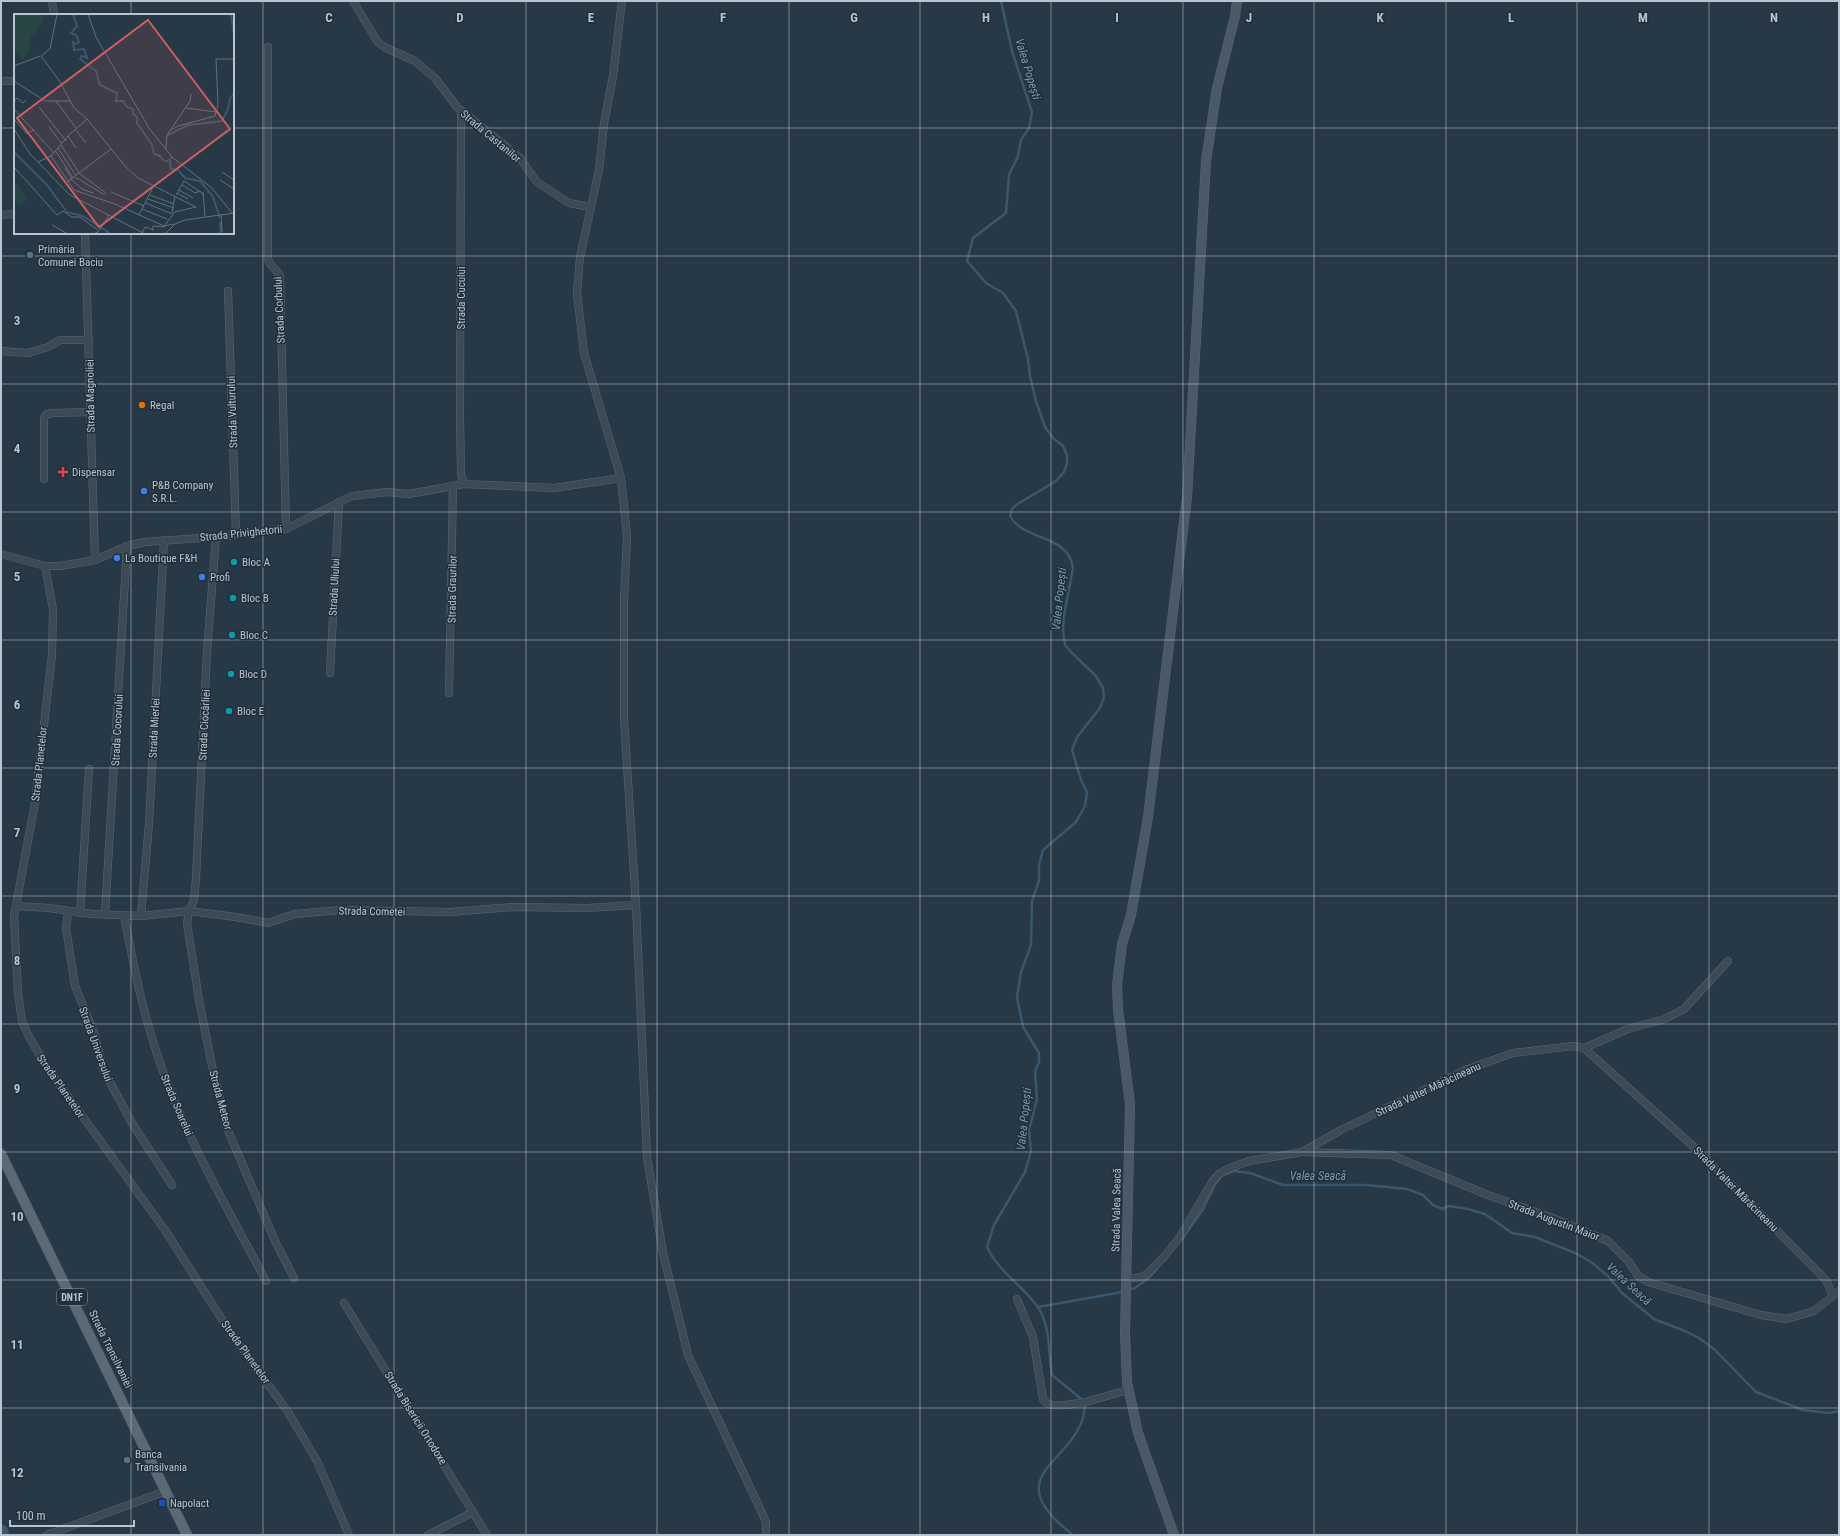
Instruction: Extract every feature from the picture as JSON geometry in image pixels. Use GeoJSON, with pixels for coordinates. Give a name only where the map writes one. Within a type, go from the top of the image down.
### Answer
{"type":"FeatureCollection","features":[{"type":"Feature","properties":{"kind":"main road","name":"Strada Valea Seacă"},"geometry":{"type":"LineString","coordinates":[[1174,1535],[1138,1434],[1128,1390],[1125,1359],[1130,1104],[1118,1015],[1117,985],[1122,944],[1137,880],[1157,756],[1187,497],[1196,370],[1205,166],[1217,88],[1235,16],[1237,1]]}},
{"type":"Feature","properties":{"kind":"main road","name":"Strada Transilvaniei"},"geometry":{"type":"LineString","coordinates":[[1,1154],[166,1491]]}},
{"type":"Feature","properties":{"kind":"main road","name":"DN1F"},"geometry":{"type":"LineString","coordinates":[[166,1491],[187,1535]]}},
{"type":"Feature","properties":{"kind":"street"},"geometry":{"type":"LineString","coordinates":[[52,1],[54,14]]}},
{"type":"Feature","properties":{"kind":"street","name":"Strada Castanilor"},"geometry":{"type":"LineString","coordinates":[[353,1],[377,41],[424,68],[441,84],[454,104],[462,112],[519,157],[532,177],[549,192],[569,203],[590,207]]}},
{"type":"Feature","properties":{"kind":"street"},"geometry":{"type":"LineString","coordinates":[[622,1],[613,76],[604,124],[599,170],[580,257],[577,293],[584,353],[621,478],[627,536],[624,600],[624,719],[636,905],[647,1157],[663,1253],[688,1355],[762,1513],[766,1522],[768,1534]]}},
{"type":"Feature","properties":{"kind":"street","name":"Strada Corbului"},"geometry":{"type":"LineString","coordinates":[[268,47],[268,259],[269,264],[278,272],[280,277],[286,529]]}},
{"type":"Feature","properties":{"kind":"street"},"geometry":{"type":"LineString","coordinates":[[1,81],[14,81]]}},
{"type":"Feature","properties":{"kind":"street","name":"Strada Cucului"},"geometry":{"type":"LineString","coordinates":[[462,112],[460,431],[461,474],[464,484]]}},
{"type":"Feature","properties":{"kind":"street"},"geometry":{"type":"LineString","coordinates":[[1,215],[14,214]]}},
{"type":"Feature","properties":{"kind":"street","name":"Strada Magnoliei"},"geometry":{"type":"LineString","coordinates":[[85,234],[95,560]]}},
{"type":"Feature","properties":{"kind":"street","name":"Strada Vulturului"},"geometry":{"type":"LineString","coordinates":[[228,291],[236,533]]}},
{"type":"Feature","properties":{"kind":"street"},"geometry":{"type":"LineString","coordinates":[[1,352],[28,353],[52,346],[60,340],[89,340]]}},
{"type":"Feature","properties":{"kind":"street"},"geometry":{"type":"LineString","coordinates":[[44,479],[44,418],[47,414],[53,413],[90,412]]}},
{"type":"Feature","properties":{"kind":"street","name":"Strada Privighetorii"},"geometry":{"type":"LineString","coordinates":[[1,554],[45,566],[60,566],[95,560],[127,546],[164,540],[216,537],[236,533],[286,529],[352,496],[387,492],[409,494],[464,484],[554,488],[621,478]]}},
{"type":"Feature","properties":{"kind":"street","name":"Strada Graurilor"},"geometry":{"type":"LineString","coordinates":[[449,693],[452,486]]}},
{"type":"Feature","properties":{"kind":"street","name":"Strada Uliului"},"geometry":{"type":"LineString","coordinates":[[330,673],[339,502]]}},
{"type":"Feature","properties":{"kind":"street","name":"Strada Ciocârliei"},"geometry":{"type":"LineString","coordinates":[[189,911],[194,900],[216,537]]}},
{"type":"Feature","properties":{"kind":"street","name":"Strada Mierlei"},"geometry":{"type":"LineString","coordinates":[[141,916],[149,824],[164,540]]}},
{"type":"Feature","properties":{"kind":"street","name":"Strada Cocorului"},"geometry":{"type":"LineString","coordinates":[[106,914],[127,546]]}},
{"type":"Feature","properties":{"kind":"street","name":"Strada Planetelor"},"geometry":{"type":"LineString","coordinates":[[45,566],[53,609],[53,639],[35,803],[16,906],[14,930],[18,993],[22,1021],[28,1035],[46,1066],[165,1230],[230,1332],[292,1417],[317,1461],[348,1535]]}},
{"type":"Feature","properties":{"kind":"street"},"geometry":{"type":"LineString","coordinates":[[80,913],[89,769]]}},
{"type":"Feature","properties":{"kind":"street","name":"Strada Cometei"},"geometry":{"type":"LineString","coordinates":[[16,906],[124,916],[141,916],[189,911],[231,916],[268,923],[295,914],[341,910],[450,912],[512,907],[579,908],[636,905]]}},
{"type":"Feature","properties":{"kind":"street","name":"Strada Universului"},"geometry":{"type":"LineString","coordinates":[[68,911],[66,928],[75,986],[95,1035],[104,1069],[132,1123],[172,1185]]}},
{"type":"Feature","properties":{"kind":"street","name":"Strada Meteor"},"geometry":{"type":"LineString","coordinates":[[189,911],[187,923],[199,1000],[212,1066],[227,1128],[275,1241],[294,1278]]}},
{"type":"Feature","properties":{"kind":"street","name":"Strada Soarelui"},"geometry":{"type":"LineString","coordinates":[[124,916],[144,1011],[171,1092],[198,1153],[266,1281]]}},
{"type":"Feature","properties":{"kind":"street"},"geometry":{"type":"LineString","coordinates":[[1584,1048],[1628,1029],[1665,1019],[1684,1010],[1728,961]]}},
{"type":"Feature","properties":{"kind":"street","name":"Strada Valter Mărăcineanu"},"geometry":{"type":"LineString","coordinates":[[1127,1281],[1147,1274],[1163,1258],[1180,1236],[1212,1182],[1219,1174],[1230,1168],[1249,1161],[1302,1152],[1341,1130],[1464,1070],[1513,1053],[1573,1046],[1584,1048],[1694,1147],[1766,1218],[1826,1280],[1836,1293]]}},
{"type":"Feature","properties":{"kind":"street","name":"Strada Augustin Maior"},"geometry":{"type":"LineString","coordinates":[[1302,1152],[1391,1155],[1488,1195],[1553,1218],[1608,1241],[1629,1262],[1638,1276],[1648,1282],[1761,1315],[1787,1319],[1814,1311],[1836,1293]]}},
{"type":"Feature","properties":{"kind":"street"},"geometry":{"type":"LineString","coordinates":[[1017,1299],[1033,1337],[1043,1398],[1045,1402],[1052,1406],[1089,1400],[1128,1390]]}},
{"type":"Feature","properties":{"kind":"street","name":"Strada Bisericii Ortodoxe"},"geometry":{"type":"LineString","coordinates":[[344,1302],[487,1535]]}},
{"type":"Feature","properties":{"kind":"street"},"geometry":{"type":"LineString","coordinates":[[47,1535],[166,1491]]}},
{"type":"Feature","properties":{"kind":"street"},"geometry":{"type":"LineString","coordinates":[[428,1535],[472,1512]]}},
{"type":"Feature","properties":{"kind":"waterway","name":"Valea Popești"},"geometry":{"type":"LineString","coordinates":[[1001,1],[1012,51],[1032,112],[1029,128],[1021,140],[1018,156],[1009,175],[1006,213],[973,238],[967,261],[986,283],[1003,293],[1016,311],[1028,359],[1030,376],[1036,401],[1045,427],[1053,438],[1063,446],[1067,455],[1067,464],[1064,472],[1056,481],[1016,505],[1012,509],[1010,516],[1025,530],[1055,543],[1063,549],[1069,557],[1073,568],[1064,615],[1063,631],[1065,645],[1095,675],[1103,688],[1104,697],[1100,708],[1077,737],[1072,750],[1081,780],[1087,792],[1085,806],[1076,822],[1043,850],[1039,865],[1039,881],[1032,901],[1031,945],[1021,972],[1017,997],[1023,1027],[1039,1053],[1039,1062],[1035,1071],[1037,1099],[1029,1130],[1031,1151],[1025,1172],[994,1225],[987,1247],[997,1263],[1031,1298],[1042,1314],[1047,1330],[1052,1375],[1085,1402],[1081,1423],[1072,1439],[1048,1467],[1040,1480],[1040,1495],[1049,1513],[1073,1535]]}},
{"type":"Feature","properties":{"kind":"waterway","name":"Valea Seacă"},"geometry":{"type":"LineString","coordinates":[[1182,1239],[1202,1211],[1216,1183],[1223,1175],[1234,1171],[1250,1173],[1283,1185],[1366,1185],[1407,1189],[1423,1195],[1433,1205],[1442,1209],[1449,1206],[1485,1214],[1512,1233],[1535,1237],[1575,1253],[1591,1262],[1608,1276],[1622,1293],[1654,1319],[1685,1331],[1699,1338],[1714,1349],[1756,1392],[1803,1410],[1829,1413],[1839,1411]]}},
{"type":"Feature","properties":{"kind":"waterway","name":"Valea Seacă"},"geometry":{"type":"LineString","coordinates":[[1038,1307],[1117,1293],[1135,1288],[1149,1278],[1157,1269]]}},
{"type":"Feature","properties":{"kind":"place","name":"Primăria Comunei Baciu"},"geometry":{"type":"Point","coordinates":[30,255]}},
{"type":"Feature","properties":{"kind":"place","name":"Regal"},"geometry":{"type":"Point","coordinates":[142,405]}},
{"type":"Feature","properties":{"kind":"place","name":"Dispensar"},"geometry":{"type":"Point","coordinates":[63,472]}},
{"type":"Feature","properties":{"kind":"place","name":"P&B Company S.R.L."},"geometry":{"type":"Point","coordinates":[144,491]}},
{"type":"Feature","properties":{"kind":"place","name":"La Boutique F&H"},"geometry":{"type":"Point","coordinates":[117,558]}},
{"type":"Feature","properties":{"kind":"place","name":"Bloc A"},"geometry":{"type":"Point","coordinates":[234,562]}},
{"type":"Feature","properties":{"kind":"place","name":"Profi"},"geometry":{"type":"Point","coordinates":[202,577]}},
{"type":"Feature","properties":{"kind":"place","name":"Bloc B"},"geometry":{"type":"Point","coordinates":[233,598]}},
{"type":"Feature","properties":{"kind":"place","name":"Bloc C"},"geometry":{"type":"Point","coordinates":[232,635]}},
{"type":"Feature","properties":{"kind":"place","name":"Bloc D"},"geometry":{"type":"Point","coordinates":[231,674]}},
{"type":"Feature","properties":{"kind":"place","name":"Bloc E"},"geometry":{"type":"Point","coordinates":[229,711]}},
{"type":"Feature","properties":{"kind":"place","name":"Banca Transilvania"},"geometry":{"type":"Point","coordinates":[127,1460]}},
{"type":"Feature","properties":{"kind":"place","name":"Napolact"},"geometry":{"type":"Point","coordinates":[162,1503]}}]}
